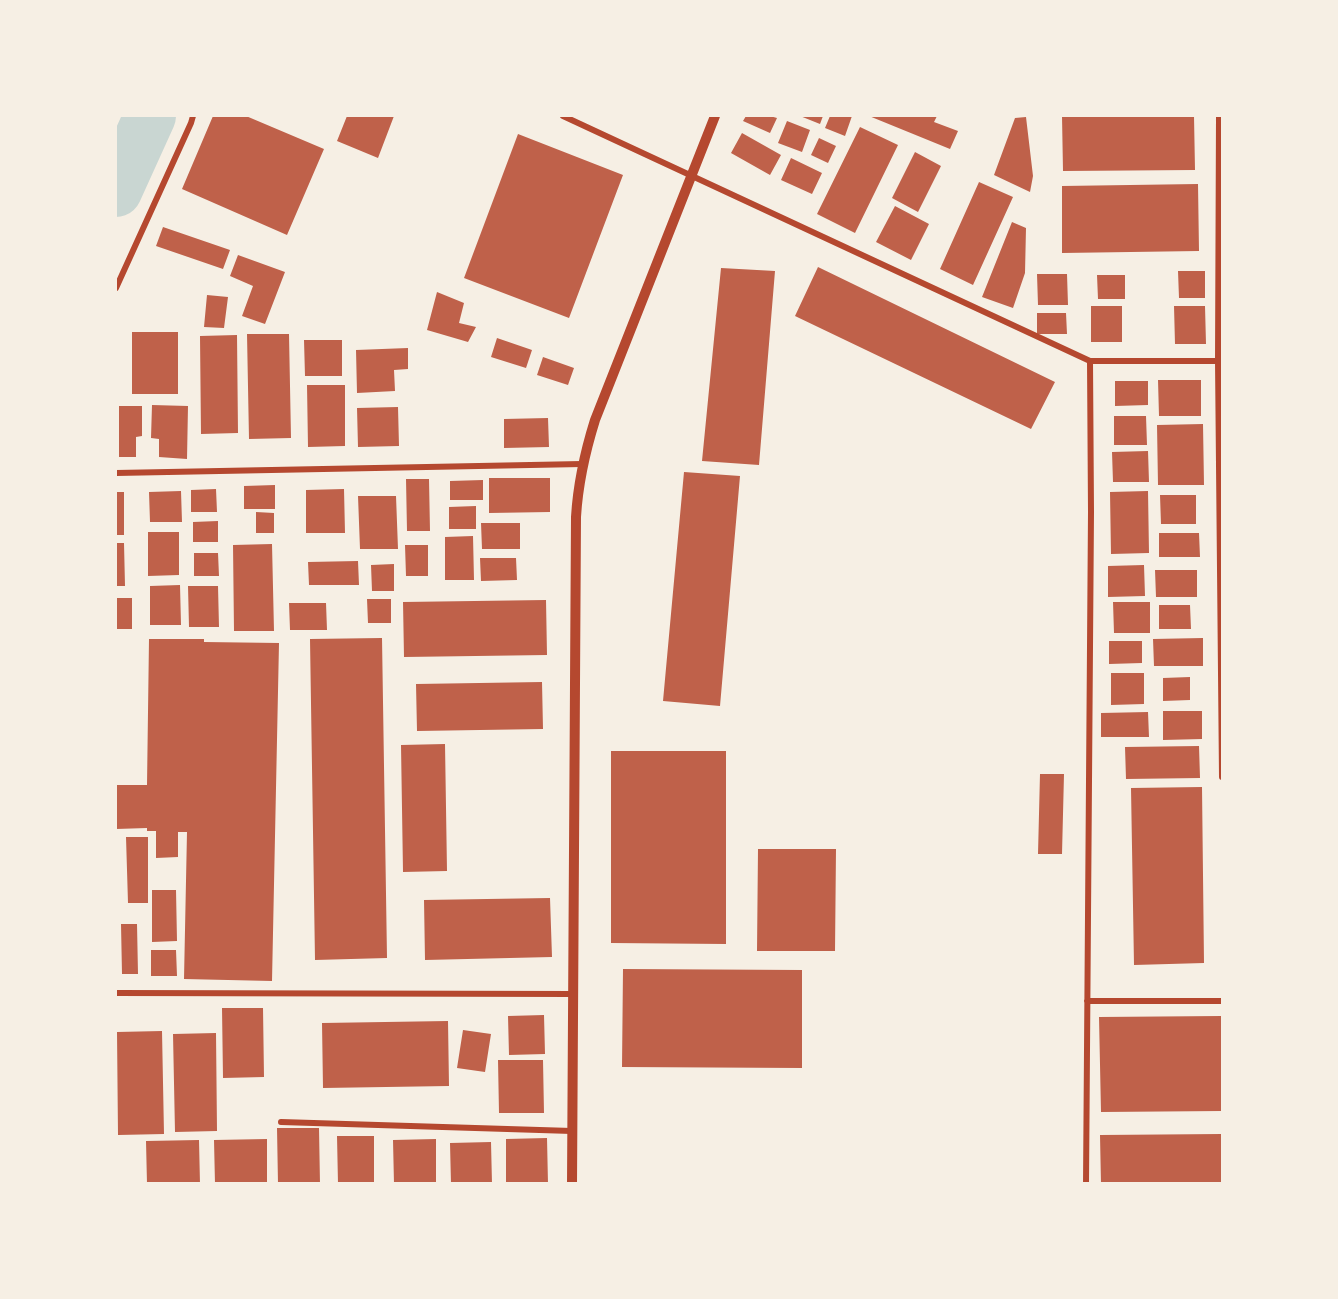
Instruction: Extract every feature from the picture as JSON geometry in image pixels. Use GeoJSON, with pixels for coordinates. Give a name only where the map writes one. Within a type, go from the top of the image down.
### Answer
{"type":"FeatureCollection","features":[{"type":"Feature","properties":{"kind":"street"},"geometry":{"type":"LineString","coordinates":[[116,288],[193,116]]}},
{"type":"Feature","properties":{"kind":"street"},"geometry":{"type":"LineString","coordinates":[[563,116],[1090,361],[1218,361]]}},
{"type":"Feature","properties":{"kind":"street"},"geometry":{"type":"LineString","coordinates":[[572,1184],[578,491],[582,464],[595,420],[715,116]]}},
{"type":"Feature","properties":{"kind":"street"},"geometry":{"type":"LineString","coordinates":[[1219,116],[1218,361],[1222,777]]}},
{"type":"Feature","properties":{"kind":"street"},"geometry":{"type":"LineString","coordinates":[[1086,1184],[1090,361]]}},
{"type":"Feature","properties":{"kind":"street"},"geometry":{"type":"LineString","coordinates":[[116,472],[582,464]]}},
{"type":"Feature","properties":{"kind":"street"},"geometry":{"type":"LineString","coordinates":[[116,993],[573,994]]}},
{"type":"Feature","properties":{"kind":"street"},"geometry":{"type":"LineString","coordinates":[[1087,1001],[1222,1001]]}},
{"type":"Feature","properties":{"kind":"street"},"geometry":{"type":"LineString","coordinates":[[281,1122],[572,1131]]}},
{"type":"Feature","properties":{"kind":"building"},"geometry":{"type":"Polygon","coordinates":[[[213,116],[246,116],[324,149],[287,235],[182,189],[213,116]]]}},
{"type":"Feature","properties":{"kind":"building"},"geometry":{"type":"Polygon","coordinates":[[[347,116],[394,116],[378,158],[337,141],[347,116]]]}},
{"type":"Feature","properties":{"kind":"building"},"geometry":{"type":"Polygon","coordinates":[[[746,116],[777,118],[770,133],[743,121],[746,116]]]}},
{"type":"Feature","properties":{"kind":"building"},"geometry":{"type":"Polygon","coordinates":[[[800,116],[823,116],[820,124],[800,116]]]}},
{"type":"Feature","properties":{"kind":"building"},"geometry":{"type":"Polygon","coordinates":[[[830,116],[852,116],[845,136],[825,128],[830,116]]]}},
{"type":"Feature","properties":{"kind":"building"},"geometry":{"type":"Polygon","coordinates":[[[869,116],[937,116],[934,122],[958,131],[950,149],[869,116]]]}},
{"type":"Feature","properties":{"kind":"building"},"geometry":{"type":"Polygon","coordinates":[[[1062,116],[1194,116],[1195,170],[1063,171],[1062,116]]]}},
{"type":"Feature","properties":{"kind":"building"},"geometry":{"type":"Polygon","coordinates":[[[1026,117],[1033,176],[1030,192],[994,175],[1015,118],[1026,117]]]}},
{"type":"Feature","properties":{"kind":"building"},"geometry":{"type":"Polygon","coordinates":[[[787,121],[810,130],[802,152],[778,143],[787,121]]]}},
{"type":"Feature","properties":{"kind":"building"},"geometry":{"type":"Polygon","coordinates":[[[860,127],[898,145],[855,233],[817,214],[860,127]]]}},
{"type":"Feature","properties":{"kind":"building"},"geometry":{"type":"Polygon","coordinates":[[[742,133],[781,155],[770,175],[731,153],[742,133]]]}},
{"type":"Feature","properties":{"kind":"building"},"geometry":{"type":"Polygon","coordinates":[[[518,134],[623,175],[569,318],[464,278],[518,134]]]}},
{"type":"Feature","properties":{"kind":"building"},"geometry":{"type":"Polygon","coordinates":[[[819,138],[836,146],[828,163],[811,155],[819,138]]]}},
{"type":"Feature","properties":{"kind":"building"},"geometry":{"type":"Polygon","coordinates":[[[915,152],[941,166],[918,212],[892,198],[915,152]]]}},
{"type":"Feature","properties":{"kind":"building"},"geometry":{"type":"Polygon","coordinates":[[[791,158],[822,173],[812,194],[781,180],[791,158]]]}},
{"type":"Feature","properties":{"kind":"building"},"geometry":{"type":"Polygon","coordinates":[[[979,182],[1013,197],[973,285],[940,269],[979,182]]]}},
{"type":"Feature","properties":{"kind":"building"},"geometry":{"type":"Polygon","coordinates":[[[1198,184],[1199,251],[1062,253],[1062,186],[1198,184]]]}},
{"type":"Feature","properties":{"kind":"building"},"geometry":{"type":"Polygon","coordinates":[[[895,206],[929,224],[911,260],[876,242],[895,206]]]}},
{"type":"Feature","properties":{"kind":"building"},"geometry":{"type":"Polygon","coordinates":[[[1012,222],[1026,228],[1025,273],[1013,308],[982,297],[1012,222]]]}},
{"type":"Feature","properties":{"kind":"building"},"geometry":{"type":"Polygon","coordinates":[[[163,227],[230,250],[223,269],[156,246],[163,227]]]}},
{"type":"Feature","properties":{"kind":"building"},"geometry":{"type":"Polygon","coordinates":[[[238,255],[285,272],[265,324],[242,316],[253,286],[230,276],[238,255]]]}},
{"type":"Feature","properties":{"kind":"building"},"geometry":{"type":"Polygon","coordinates":[[[818,267],[1055,382],[1031,429],[795,316],[818,267]]]}},
{"type":"Feature","properties":{"kind":"building"},"geometry":{"type":"Polygon","coordinates":[[[721,268],[775,271],[759,465],[702,461],[721,268]]]}},
{"type":"Feature","properties":{"kind":"building"},"geometry":{"type":"Polygon","coordinates":[[[1178,271],[1205,271],[1205,298],[1179,298],[1178,271]]]}},
{"type":"Feature","properties":{"kind":"building"},"geometry":{"type":"Polygon","coordinates":[[[1037,274],[1067,274],[1068,305],[1038,305],[1037,274]]]}},
{"type":"Feature","properties":{"kind":"building"},"geometry":{"type":"Polygon","coordinates":[[[1097,275],[1125,275],[1125,299],[1098,299],[1097,275]]]}},
{"type":"Feature","properties":{"kind":"building"},"geometry":{"type":"Polygon","coordinates":[[[437,292],[464,303],[459,323],[476,327],[468,342],[427,330],[437,292]]]}},
{"type":"Feature","properties":{"kind":"building"},"geometry":{"type":"Polygon","coordinates":[[[207,295],[228,297],[224,328],[204,327],[207,295]]]}},
{"type":"Feature","properties":{"kind":"building"},"geometry":{"type":"Polygon","coordinates":[[[1091,306],[1122,306],[1122,342],[1091,342],[1091,306]]]}},
{"type":"Feature","properties":{"kind":"building"},"geometry":{"type":"Polygon","coordinates":[[[1174,306],[1205,306],[1206,344],[1175,344],[1174,306]]]}},
{"type":"Feature","properties":{"kind":"building"},"geometry":{"type":"Polygon","coordinates":[[[1037,313],[1066,313],[1067,334],[1037,334],[1037,313]]]}},
{"type":"Feature","properties":{"kind":"building"},"geometry":{"type":"Polygon","coordinates":[[[132,332],[178,332],[178,394],[132,394],[132,332]]]}},
{"type":"Feature","properties":{"kind":"building"},"geometry":{"type":"Polygon","coordinates":[[[247,334],[289,334],[291,438],[249,439],[247,334]]]}},
{"type":"Feature","properties":{"kind":"building"},"geometry":{"type":"Polygon","coordinates":[[[237,335],[238,433],[201,434],[200,336],[237,335]]]}},
{"type":"Feature","properties":{"kind":"building"},"geometry":{"type":"Polygon","coordinates":[[[497,338],[532,350],[526,368],[491,357],[497,338]]]}},
{"type":"Feature","properties":{"kind":"building"},"geometry":{"type":"Polygon","coordinates":[[[304,340],[342,340],[342,376],[305,376],[304,340]]]}},
{"type":"Feature","properties":{"kind":"building"},"geometry":{"type":"Polygon","coordinates":[[[408,348],[408,369],[394,370],[395,391],[357,393],[356,350],[408,348]]]}},
{"type":"Feature","properties":{"kind":"building"},"geometry":{"type":"Polygon","coordinates":[[[543,357],[574,368],[568,385],[537,375],[543,357]]]}},
{"type":"Feature","properties":{"kind":"building"},"geometry":{"type":"Polygon","coordinates":[[[1158,380],[1201,380],[1201,416],[1159,416],[1158,380]]]}},
{"type":"Feature","properties":{"kind":"building"},"geometry":{"type":"Polygon","coordinates":[[[1115,381],[1148,381],[1148,405],[1115,406],[1115,381]]]}},
{"type":"Feature","properties":{"kind":"building"},"geometry":{"type":"Polygon","coordinates":[[[307,385],[345,385],[345,446],[308,447],[307,385]]]}},
{"type":"Feature","properties":{"kind":"building"},"geometry":{"type":"Polygon","coordinates":[[[152,405],[188,406],[187,459],[159,457],[159,439],[151,438],[152,405]]]}},
{"type":"Feature","properties":{"kind":"building"},"geometry":{"type":"Polygon","coordinates":[[[119,406],[142,406],[142,436],[136,437],[136,457],[119,457],[119,406]]]}},
{"type":"Feature","properties":{"kind":"building"},"geometry":{"type":"Polygon","coordinates":[[[398,407],[399,446],[358,447],[357,408],[398,407]]]}},
{"type":"Feature","properties":{"kind":"building"},"geometry":{"type":"Polygon","coordinates":[[[1114,416],[1146,416],[1147,445],[1114,445],[1114,416]]]}},
{"type":"Feature","properties":{"kind":"building"},"geometry":{"type":"Polygon","coordinates":[[[548,418],[549,447],[504,448],[504,419],[548,418]]]}},
{"type":"Feature","properties":{"kind":"building"},"geometry":{"type":"Polygon","coordinates":[[[1203,424],[1204,485],[1158,485],[1157,425],[1203,424]]]}},
{"type":"Feature","properties":{"kind":"building"},"geometry":{"type":"Polygon","coordinates":[[[1148,451],[1149,482],[1113,482],[1112,452],[1148,451]]]}},
{"type":"Feature","properties":{"kind":"building"},"geometry":{"type":"Polygon","coordinates":[[[684,472],[740,476],[720,706],[663,701],[684,472]]]}},
{"type":"Feature","properties":{"kind":"building"},"geometry":{"type":"Polygon","coordinates":[[[489,478],[550,478],[550,512],[489,513],[489,478]]]}},
{"type":"Feature","properties":{"kind":"building"},"geometry":{"type":"Polygon","coordinates":[[[406,479],[429,479],[430,531],[407,531],[406,479]]]}},
{"type":"Feature","properties":{"kind":"building"},"geometry":{"type":"Polygon","coordinates":[[[483,480],[483,500],[450,500],[450,481],[483,480]]]}},
{"type":"Feature","properties":{"kind":"building"},"geometry":{"type":"Polygon","coordinates":[[[275,485],[275,509],[244,509],[244,486],[275,485]]]}},
{"type":"Feature","properties":{"kind":"building"},"geometry":{"type":"Polygon","coordinates":[[[216,489],[217,512],[191,512],[191,490],[216,489]]]}},
{"type":"Feature","properties":{"kind":"building"},"geometry":{"type":"Polygon","coordinates":[[[344,489],[345,533],[306,533],[306,490],[344,489]]]}},
{"type":"Feature","properties":{"kind":"building"},"geometry":{"type":"Polygon","coordinates":[[[181,491],[182,522],[150,522],[149,492],[181,491]]]}},
{"type":"Feature","properties":{"kind":"building"},"geometry":{"type":"Polygon","coordinates":[[[1148,491],[1149,553],[1111,554],[1110,492],[1148,491]]]}},
{"type":"Feature","properties":{"kind":"building"},"geometry":{"type":"Polygon","coordinates":[[[116,492],[124,492],[124,535],[116,535],[116,492]]]}},
{"type":"Feature","properties":{"kind":"building"},"geometry":{"type":"Polygon","coordinates":[[[1160,495],[1196,495],[1196,524],[1161,524],[1160,495]]]}},
{"type":"Feature","properties":{"kind":"building"},"geometry":{"type":"Polygon","coordinates":[[[358,496],[396,496],[398,549],[360,549],[358,496]]]}},
{"type":"Feature","properties":{"kind":"building"},"geometry":{"type":"Polygon","coordinates":[[[476,506],[476,529],[449,529],[449,507],[476,506]]]}},
{"type":"Feature","properties":{"kind":"building"},"geometry":{"type":"Polygon","coordinates":[[[256,512],[274,513],[274,533],[256,533],[256,512]]]}},
{"type":"Feature","properties":{"kind":"building"},"geometry":{"type":"Polygon","coordinates":[[[218,521],[218,542],[193,542],[193,522],[218,521]]]}},
{"type":"Feature","properties":{"kind":"building"},"geometry":{"type":"Polygon","coordinates":[[[481,523],[520,523],[520,549],[482,549],[481,523]]]}},
{"type":"Feature","properties":{"kind":"building"},"geometry":{"type":"Polygon","coordinates":[[[148,532],[179,532],[179,575],[148,576],[148,532]]]}},
{"type":"Feature","properties":{"kind":"building"},"geometry":{"type":"Polygon","coordinates":[[[1159,533],[1199,533],[1200,557],[1159,557],[1159,533]]]}},
{"type":"Feature","properties":{"kind":"building"},"geometry":{"type":"Polygon","coordinates":[[[473,536],[474,580],[445,580],[445,537],[473,536]]]}},
{"type":"Feature","properties":{"kind":"building"},"geometry":{"type":"Polygon","coordinates":[[[116,543],[124,543],[125,586],[116,586],[116,543]]]}},
{"type":"Feature","properties":{"kind":"building"},"geometry":{"type":"Polygon","coordinates":[[[272,544],[274,631],[234,631],[233,545],[272,544]]]}},
{"type":"Feature","properties":{"kind":"building"},"geometry":{"type":"Polygon","coordinates":[[[405,545],[428,545],[428,576],[406,576],[405,545]]]}},
{"type":"Feature","properties":{"kind":"building"},"geometry":{"type":"Polygon","coordinates":[[[194,553],[218,553],[219,576],[194,576],[194,553]]]}},
{"type":"Feature","properties":{"kind":"building"},"geometry":{"type":"Polygon","coordinates":[[[480,558],[516,558],[517,580],[481,581],[480,558]]]}},
{"type":"Feature","properties":{"kind":"building"},"geometry":{"type":"Polygon","coordinates":[[[358,561],[359,585],[309,585],[308,562],[358,561]]]}},
{"type":"Feature","properties":{"kind":"building"},"geometry":{"type":"Polygon","coordinates":[[[394,564],[394,591],[372,591],[371,565],[394,564]]]}},
{"type":"Feature","properties":{"kind":"building"},"geometry":{"type":"Polygon","coordinates":[[[1144,565],[1145,596],[1108,597],[1108,566],[1144,565]]]}},
{"type":"Feature","properties":{"kind":"building"},"geometry":{"type":"Polygon","coordinates":[[[1155,570],[1197,570],[1197,597],[1156,597],[1155,570]]]}},
{"type":"Feature","properties":{"kind":"building"},"geometry":{"type":"Polygon","coordinates":[[[180,585],[181,625],[150,625],[150,586],[180,585]]]}},
{"type":"Feature","properties":{"kind":"building"},"geometry":{"type":"Polygon","coordinates":[[[188,586],[218,586],[219,627],[189,627],[188,586]]]}},
{"type":"Feature","properties":{"kind":"building"},"geometry":{"type":"Polygon","coordinates":[[[116,598],[132,598],[132,629],[116,629],[116,598]]]}},
{"type":"Feature","properties":{"kind":"building"},"geometry":{"type":"Polygon","coordinates":[[[367,599],[391,599],[391,623],[368,623],[367,599]]]}},
{"type":"Feature","properties":{"kind":"building"},"geometry":{"type":"Polygon","coordinates":[[[546,600],[547,655],[404,657],[403,602],[546,600]]]}},
{"type":"Feature","properties":{"kind":"building"},"geometry":{"type":"Polygon","coordinates":[[[1113,602],[1150,602],[1150,633],[1114,633],[1113,602]]]}},
{"type":"Feature","properties":{"kind":"building"},"geometry":{"type":"Polygon","coordinates":[[[289,603],[326,603],[327,630],[290,630],[289,603]]]}},
{"type":"Feature","properties":{"kind":"building"},"geometry":{"type":"Polygon","coordinates":[[[1159,605],[1190,605],[1191,629],[1159,629],[1159,605]]]}},
{"type":"Feature","properties":{"kind":"building"},"geometry":{"type":"Polygon","coordinates":[[[382,638],[387,958],[315,960],[310,639],[382,638]]]}},
{"type":"Feature","properties":{"kind":"building"},"geometry":{"type":"Polygon","coordinates":[[[1203,638],[1203,666],[1154,666],[1153,639],[1203,638]]]}},
{"type":"Feature","properties":{"kind":"building"},"geometry":{"type":"Polygon","coordinates":[[[149,639],[279,643],[272,981],[184,979],[187,832],[178,832],[178,857],[156,858],[156,831],[147,831],[147,828],[116,829],[116,785],[147,785],[149,639]]]}},
{"type":"Feature","properties":{"kind":"building"},"geometry":{"type":"Polygon","coordinates":[[[1109,641],[1142,641],[1142,663],[1109,664],[1109,641]]]}},
{"type":"Feature","properties":{"kind":"building"},"geometry":{"type":"Polygon","coordinates":[[[1111,673],[1144,673],[1144,704],[1111,705],[1111,673]]]}},
{"type":"Feature","properties":{"kind":"building"},"geometry":{"type":"Polygon","coordinates":[[[1190,677],[1190,700],[1163,701],[1163,678],[1190,677]]]}},
{"type":"Feature","properties":{"kind":"building"},"geometry":{"type":"Polygon","coordinates":[[[542,682],[543,729],[417,731],[416,684],[542,682]]]}},
{"type":"Feature","properties":{"kind":"building"},"geometry":{"type":"Polygon","coordinates":[[[1163,711],[1202,711],[1202,739],[1163,740],[1163,711]]]}},
{"type":"Feature","properties":{"kind":"building"},"geometry":{"type":"Polygon","coordinates":[[[1148,712],[1149,737],[1101,737],[1101,713],[1148,712]]]}},
{"type":"Feature","properties":{"kind":"building"},"geometry":{"type":"Polygon","coordinates":[[[445,744],[447,871],[403,872],[401,745],[445,744]]]}},
{"type":"Feature","properties":{"kind":"building"},"geometry":{"type":"Polygon","coordinates":[[[1199,746],[1200,778],[1126,779],[1125,747],[1199,746]]]}},
{"type":"Feature","properties":{"kind":"building"},"geometry":{"type":"Polygon","coordinates":[[[611,751],[726,751],[726,944],[611,943],[611,751]]]}},
{"type":"Feature","properties":{"kind":"building"},"geometry":{"type":"Polygon","coordinates":[[[1040,774],[1064,774],[1062,854],[1038,854],[1040,774]]]}},
{"type":"Feature","properties":{"kind":"building"},"geometry":{"type":"Polygon","coordinates":[[[1202,787],[1204,963],[1134,965],[1131,788],[1202,787]]]}},
{"type":"Feature","properties":{"kind":"building"},"geometry":{"type":"Polygon","coordinates":[[[126,837],[148,837],[148,903],[128,903],[126,837]]]}},
{"type":"Feature","properties":{"kind":"building"},"geometry":{"type":"Polygon","coordinates":[[[758,849],[836,849],[835,951],[757,951],[758,849]]]}},
{"type":"Feature","properties":{"kind":"building"},"geometry":{"type":"Polygon","coordinates":[[[152,890],[176,890],[177,941],[152,942],[152,890]]]}},
{"type":"Feature","properties":{"kind":"building"},"geometry":{"type":"Polygon","coordinates":[[[550,898],[552,957],[425,960],[424,900],[550,898]]]}},
{"type":"Feature","properties":{"kind":"building"},"geometry":{"type":"Polygon","coordinates":[[[121,924],[137,924],[138,974],[122,974],[121,924]]]}},
{"type":"Feature","properties":{"kind":"building"},"geometry":{"type":"Polygon","coordinates":[[[151,950],[176,950],[177,976],[151,976],[151,950]]]}},
{"type":"Feature","properties":{"kind":"building"},"geometry":{"type":"Polygon","coordinates":[[[623,969],[802,970],[802,1068],[622,1067],[623,969]]]}},
{"type":"Feature","properties":{"kind":"building"},"geometry":{"type":"Polygon","coordinates":[[[222,1008],[263,1008],[264,1077],[223,1078],[222,1008]]]}},
{"type":"Feature","properties":{"kind":"building"},"geometry":{"type":"Polygon","coordinates":[[[544,1015],[545,1054],[509,1055],[508,1016],[544,1015]]]}},
{"type":"Feature","properties":{"kind":"building"},"geometry":{"type":"Polygon","coordinates":[[[1222,1016],[1222,1111],[1101,1112],[1099,1017],[1222,1016]]]}},
{"type":"Feature","properties":{"kind":"building"},"geometry":{"type":"Polygon","coordinates":[[[448,1021],[449,1086],[323,1088],[322,1023],[448,1021]]]}},
{"type":"Feature","properties":{"kind":"building"},"geometry":{"type":"Polygon","coordinates":[[[463,1030],[491,1034],[485,1072],[457,1068],[463,1030]]]}},
{"type":"Feature","properties":{"kind":"building"},"geometry":{"type":"Polygon","coordinates":[[[162,1031],[164,1134],[118,1135],[117,1032],[162,1031]]]}},
{"type":"Feature","properties":{"kind":"building"},"geometry":{"type":"Polygon","coordinates":[[[216,1033],[217,1131],[175,1132],[173,1034],[216,1033]]]}},
{"type":"Feature","properties":{"kind":"building"},"geometry":{"type":"Polygon","coordinates":[[[498,1060],[543,1060],[544,1113],[499,1113],[498,1060]]]}},
{"type":"Feature","properties":{"kind":"building"},"geometry":{"type":"Polygon","coordinates":[[[277,1128],[319,1128],[320,1184],[278,1184],[277,1128]]]}},
{"type":"Feature","properties":{"kind":"building"},"geometry":{"type":"Polygon","coordinates":[[[1222,1134],[1222,1184],[1101,1184],[1100,1135],[1222,1134]]]}},
{"type":"Feature","properties":{"kind":"building"},"geometry":{"type":"Polygon","coordinates":[[[337,1136],[374,1136],[374,1184],[338,1184],[337,1136]]]}},
{"type":"Feature","properties":{"kind":"building"},"geometry":{"type":"Polygon","coordinates":[[[547,1138],[548,1184],[506,1184],[506,1139],[547,1138]]]}},
{"type":"Feature","properties":{"kind":"building"},"geometry":{"type":"Polygon","coordinates":[[[267,1139],[267,1184],[215,1184],[214,1140],[267,1139]]]}},
{"type":"Feature","properties":{"kind":"building"},"geometry":{"type":"Polygon","coordinates":[[[436,1139],[436,1184],[394,1184],[393,1140],[436,1139]]]}},
{"type":"Feature","properties":{"kind":"building"},"geometry":{"type":"Polygon","coordinates":[[[199,1140],[200,1184],[147,1184],[146,1141],[199,1140]]]}},
{"type":"Feature","properties":{"kind":"building"},"geometry":{"type":"Polygon","coordinates":[[[491,1142],[492,1184],[451,1184],[450,1143],[491,1142]]]}},
{"type":"Feature","properties":{"kind":"waterway"},"geometry":{"type":"LineString","coordinates":[[116,191],[150,116]]}}]}
